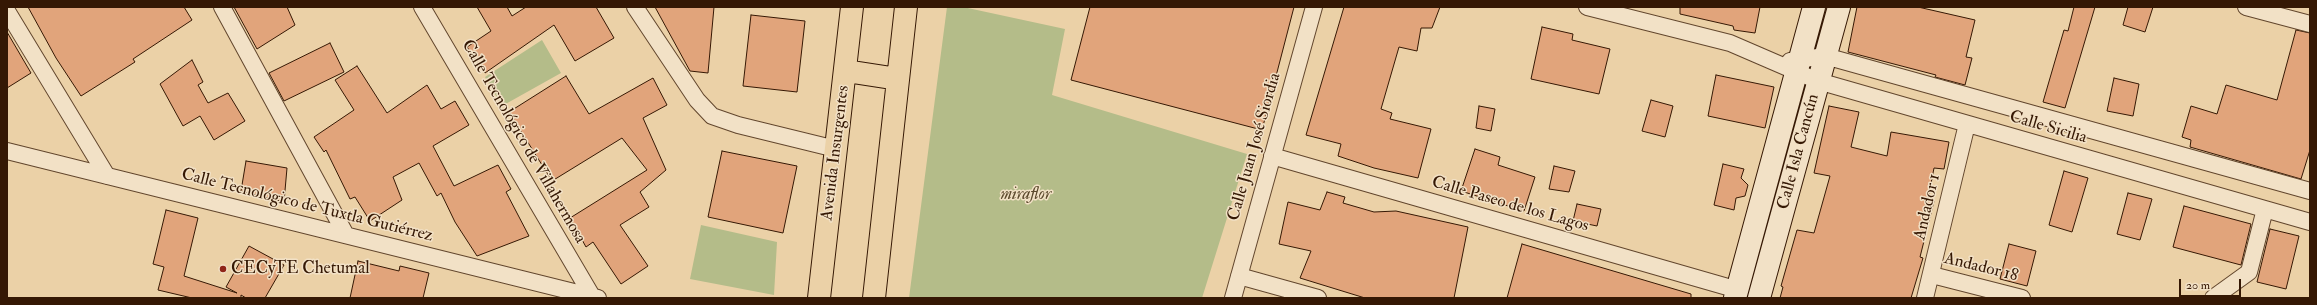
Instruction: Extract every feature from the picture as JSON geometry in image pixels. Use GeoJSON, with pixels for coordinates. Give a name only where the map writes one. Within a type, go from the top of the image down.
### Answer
{"type":"FeatureCollection","features":[{"type":"Feature","properties":{"kind":"main road","name":"Avenida Insurgentes"},"geometry":{"type":"LineString","coordinates":[[819,298],[846,71],[852,7]]}},
{"type":"Feature","properties":{"kind":"main road"},"geometry":{"type":"LineString","coordinates":[[874,298],[906,7]]}},
{"type":"Feature","properties":{"kind":"main road"},"geometry":{"type":"LineString","coordinates":[[846,71],[898,79]]}},
{"type":"Feature","properties":{"kind":"street"},"geometry":{"type":"LineString","coordinates":[[222,7],[346,235]]}},
{"type":"Feature","properties":{"kind":"street","name":"Calle Tecnológico de Villahermosa"},"geometry":{"type":"LineString","coordinates":[[422,7],[595,297]]}},
{"type":"Feature","properties":{"kind":"street"},"geometry":{"type":"LineString","coordinates":[[636,7],[697,100],[712,116],[738,125],[836,149]]}},
{"type":"Feature","properties":{"kind":"street","name":"Calle Juan José Siordia"},"geometry":{"type":"LineString","coordinates":[[1232,298],[1314,7]]}},
{"type":"Feature","properties":{"kind":"street","name":"Calle Sicilia"},"geometry":{"type":"LineString","coordinates":[[1586,7],[1730,43],[1791,65],[1818,81],[2310,222]]}},
{"type":"Feature","properties":{"kind":"street","name":"Calle Isla Cancún"},"geometry":{"type":"LineString","coordinates":[[1736,294],[1791,65],[1814,7]]}},
{"type":"Feature","properties":{"kind":"street","name":"Calle Isla Cancún"},"geometry":{"type":"LineString","coordinates":[[1759,298],[1839,7]]}},
{"type":"Feature","properties":{"kind":"street"},"geometry":{"type":"LineString","coordinates":[[2246,7],[2310,24]]}},
{"type":"Feature","properties":{"kind":"street"},"geometry":{"type":"LineString","coordinates":[[7,10],[107,176]]}},
{"type":"Feature","properties":{"kind":"street","name":"Calle Sicilia"},"geometry":{"type":"LineString","coordinates":[[1791,65],[1825,56],[2310,191]]}},
{"type":"Feature","properties":{"kind":"street","name":"Andador 1"},"geometry":{"type":"LineString","coordinates":[[1925,298],[1932,275],[1967,124]]}},
{"type":"Feature","properties":{"kind":"street","name":"Calle Tecnológico de Tuxtla Gutiérrez"},"geometry":{"type":"LineString","coordinates":[[7,151],[595,297]]}},
{"type":"Feature","properties":{"kind":"street","name":"Calle Paseo de los Lagos"},"geometry":{"type":"LineString","coordinates":[[1272,156],[1736,294]]}},
{"type":"Feature","properties":{"kind":"street"},"geometry":{"type":"LineString","coordinates":[[2213,298],[2249,272],[2265,209]]}},
{"type":"Feature","properties":{"kind":"street","name":"Andador 18"},"geometry":{"type":"LineString","coordinates":[[1932,275],[2022,298]]}},
{"type":"Feature","properties":{"kind":"street"},"geometry":{"type":"LineString","coordinates":[[1239,276],[1318,298]]}},
{"type":"Feature","properties":{"kind":"green space","name":"miraflor"},"geometry":{"type":"Polygon","coordinates":[[[947,7],[963,7],[1065,29],[1052,95],[1247,154],[1202,298],[909,298],[947,7]]]}},
{"type":"Feature","properties":{"kind":"green space"},"geometry":{"type":"Polygon","coordinates":[[[542,40],[561,73],[502,106],[485,77],[542,40]]]}},
{"type":"Feature","properties":{"kind":"green space"},"geometry":{"type":"Polygon","coordinates":[[[701,225],[777,242],[774,295],[690,279],[701,225]]]}},
{"type":"Feature","properties":{"kind":"building"},"geometry":{"type":"Polygon","coordinates":[[[28,7],[184,7],[192,20],[133,59],[135,62],[81,96],[56,58],[28,7]]]}},
{"type":"Feature","properties":{"kind":"building"},"geometry":{"type":"Polygon","coordinates":[[[234,7],[287,7],[295,25],[257,49],[234,7]]]}},
{"type":"Feature","properties":{"kind":"building"},"geometry":{"type":"Polygon","coordinates":[[[477,7],[507,7],[512,16],[526,7],[596,7],[614,38],[575,61],[554,25],[485,73],[467,47],[491,31],[477,7]]]}},
{"type":"Feature","properties":{"kind":"building"},"geometry":{"type":"Polygon","coordinates":[[[655,7],[714,7],[708,73],[690,71],[655,7]]]}},
{"type":"Feature","properties":{"kind":"building"},"geometry":{"type":"Polygon","coordinates":[[[1090,7],[1294,7],[1262,130],[1071,80],[1090,7]]]}},
{"type":"Feature","properties":{"kind":"building"},"geometry":{"type":"Polygon","coordinates":[[[1344,7],[1440,7],[1432,28],[1421,28],[1417,51],[1399,47],[1381,109],[1392,113],[1390,119],[1431,129],[1418,178],[1374,168],[1338,156],[1341,144],[1306,135],[1344,7]]]}},
{"type":"Feature","properties":{"kind":"building"},"geometry":{"type":"Polygon","coordinates":[[[1680,7],[1760,7],[1755,33],[1734,30],[1733,26],[1680,14],[1680,7]]]}},
{"type":"Feature","properties":{"kind":"building"},"geometry":{"type":"Polygon","coordinates":[[[1857,7],[1918,7],[1975,20],[1966,57],[1972,58],[1965,85],[1935,77],[1936,75],[1848,52],[1857,7]]]}},
{"type":"Feature","properties":{"kind":"building"},"geometry":{"type":"Polygon","coordinates":[[[2074,7],[2095,7],[2065,108],[2043,102],[2064,30],[2068,31],[2074,7]]]}},
{"type":"Feature","properties":{"kind":"building"},"geometry":{"type":"Polygon","coordinates":[[[2128,7],[2153,7],[2145,32],[2123,25],[2128,7]]]}},
{"type":"Feature","properties":{"kind":"building"},"geometry":{"type":"Polygon","coordinates":[[[751,15],[805,21],[797,92],[743,86],[751,15]]]}},
{"type":"Feature","properties":{"kind":"building"},"geometry":{"type":"Polygon","coordinates":[[[1542,27],[1573,34],[1572,40],[1610,49],[1599,94],[1531,79],[1542,27]]]}},
{"type":"Feature","properties":{"kind":"building"},"geometry":{"type":"Polygon","coordinates":[[[2296,30],[2310,33],[2310,150],[2301,179],[2190,147],[2191,140],[2182,137],[2191,106],[2217,114],[2226,85],[2277,100],[2296,30]]]}},
{"type":"Feature","properties":{"kind":"building"},"geometry":{"type":"Polygon","coordinates":[[[7,32],[31,73],[7,88],[7,32]]]}},
{"type":"Feature","properties":{"kind":"building"},"geometry":{"type":"Polygon","coordinates":[[[330,43],[344,72],[284,101],[269,73],[330,43]]]}},
{"type":"Feature","properties":{"kind":"building"},"geometry":{"type":"Polygon","coordinates":[[[192,60],[203,82],[198,85],[208,103],[228,93],[245,121],[214,140],[200,116],[183,126],[160,84],[192,60]]]}},
{"type":"Feature","properties":{"kind":"building"},"geometry":{"type":"Polygon","coordinates":[[[357,66],[387,113],[427,85],[441,109],[455,101],[469,125],[433,146],[454,186],[498,165],[511,189],[506,192],[529,236],[477,256],[455,222],[441,193],[437,196],[419,163],[393,177],[402,200],[370,221],[355,197],[350,199],[326,150],[324,152],[314,137],[354,110],[335,80],[357,66]]]}},
{"type":"Feature","properties":{"kind":"building"},"geometry":{"type":"Polygon","coordinates":[[[1716,75],[1774,87],[1765,128],[1708,116],[1716,75]]]}},
{"type":"Feature","properties":{"kind":"building"},"geometry":{"type":"Polygon","coordinates":[[[566,76],[589,114],[653,78],[667,105],[643,118],[666,170],[640,192],[649,207],[620,225],[648,266],[621,284],[593,242],[586,247],[570,218],[647,170],[622,138],[552,181],[509,112],[566,76]]]}},
{"type":"Feature","properties":{"kind":"building"},"geometry":{"type":"Polygon","coordinates":[[[2114,78],[2139,84],[2133,116],[2107,111],[2114,78]]]}},
{"type":"Feature","properties":{"kind":"building"},"geometry":{"type":"Polygon","coordinates":[[[1651,100],[1673,106],[1665,137],[1642,131],[1651,100]]]}},
{"type":"Feature","properties":{"kind":"building"},"geometry":{"type":"Polygon","coordinates":[[[1479,106],[1495,109],[1491,131],[1476,128],[1479,106]]]}},
{"type":"Feature","properties":{"kind":"building"},"geometry":{"type":"Polygon","coordinates":[[[1829,106],[1859,112],[1851,147],[1887,156],[1891,132],[1949,142],[1944,169],[1934,168],[1928,199],[1934,201],[1920,257],[1923,258],[1911,298],[1780,298],[1783,287],[1781,286],[1797,230],[1814,233],[1830,176],[1814,173],[1829,106]]]}},
{"type":"Feature","properties":{"kind":"building"},"geometry":{"type":"Polygon","coordinates":[[[1475,149],[1500,157],[1498,165],[1535,177],[1524,211],[1461,191],[1475,149]]]}},
{"type":"Feature","properties":{"kind":"building"},"geometry":{"type":"Polygon","coordinates":[[[722,151],[797,166],[783,233],[708,217],[722,151]]]}},
{"type":"Feature","properties":{"kind":"building"},"geometry":{"type":"Polygon","coordinates":[[[246,161],[287,168],[284,202],[241,191],[246,161]]]}},
{"type":"Feature","properties":{"kind":"building"},"geometry":{"type":"Polygon","coordinates":[[[1723,164],[1744,169],[1741,178],[1748,185],[1745,196],[1736,198],[1734,210],[1714,205],[1723,164]]]}},
{"type":"Feature","properties":{"kind":"building"},"geometry":{"type":"Polygon","coordinates":[[[1554,166],[1575,171],[1569,192],[1549,189],[1554,166]]]}},
{"type":"Feature","properties":{"kind":"building"},"geometry":{"type":"Polygon","coordinates":[[[2064,171],[2088,178],[2072,232],[2049,225],[2064,171]]]}},
{"type":"Feature","properties":{"kind":"building"},"geometry":{"type":"Polygon","coordinates":[[[1327,192],[1345,197],[1343,203],[1374,212],[1396,211],[1468,227],[1454,298],[1365,298],[1300,278],[1311,251],[1279,244],[1288,202],[1320,210],[1327,192]]]}},
{"type":"Feature","properties":{"kind":"building"},"geometry":{"type":"Polygon","coordinates":[[[2128,193],[2152,199],[2140,240],[2117,234],[2128,193]]]}},
{"type":"Feature","properties":{"kind":"building"},"geometry":{"type":"Polygon","coordinates":[[[1577,204],[1601,209],[1597,226],[1573,221],[1577,204]]]}},
{"type":"Feature","properties":{"kind":"building"},"geometry":{"type":"Polygon","coordinates":[[[2184,206],[2251,224],[2241,265],[2173,247],[2184,206]]]}},
{"type":"Feature","properties":{"kind":"building"},"geometry":{"type":"Polygon","coordinates":[[[166,210],[198,218],[184,276],[237,293],[226,287],[249,246],[284,265],[265,298],[246,298],[241,295],[241,298],[192,298],[158,290],[164,267],[153,264],[166,210]]]}},
{"type":"Feature","properties":{"kind":"building"},"geometry":{"type":"Polygon","coordinates":[[[2270,229],[2299,236],[2286,289],[2257,282],[2270,229]]]}},
{"type":"Feature","properties":{"kind":"building"},"geometry":{"type":"Polygon","coordinates":[[[1522,244],[1691,294],[1691,298],[1507,298],[1522,244]]]}},
{"type":"Feature","properties":{"kind":"building"},"geometry":{"type":"Polygon","coordinates":[[[2009,244],[2036,251],[2027,286],[2000,279],[2009,244]]]}},
{"type":"Feature","properties":{"kind":"building"},"geometry":{"type":"Polygon","coordinates":[[[358,261],[399,271],[400,266],[429,273],[423,298],[350,298],[358,261]]]}},
{"type":"Feature","properties":{"kind":"place","name":"CECyTE Chetumal"},"geometry":{"type":"Point","coordinates":[223,269]}}]}
